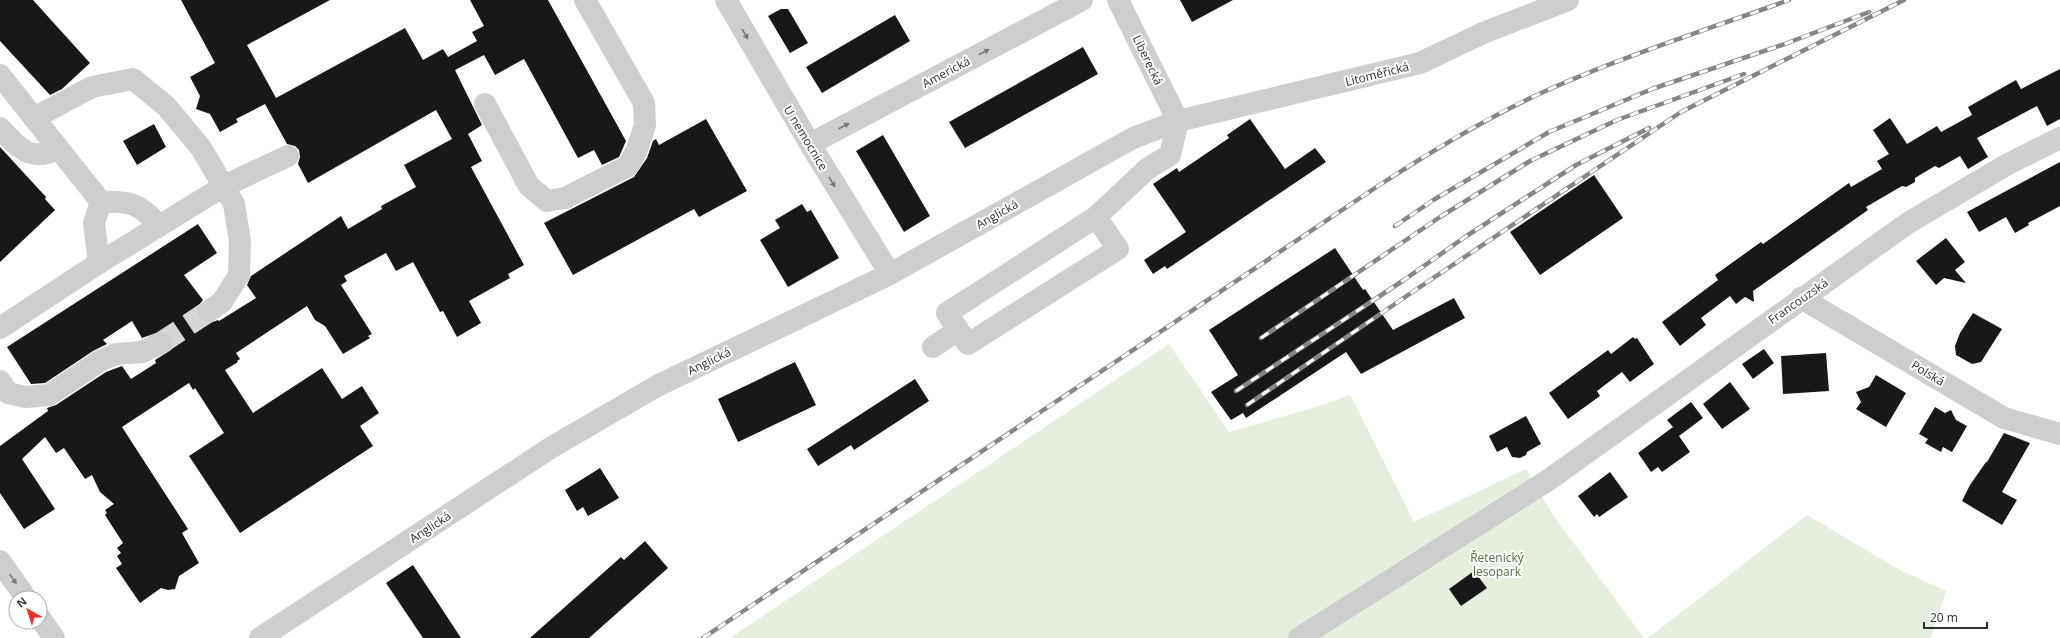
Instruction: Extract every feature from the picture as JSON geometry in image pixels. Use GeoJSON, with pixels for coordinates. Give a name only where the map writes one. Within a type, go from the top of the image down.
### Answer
{"type":"FeatureCollection","features":[{"type":"Feature","properties":{"kind":"street"},"geometry":{"type":"LineString","coordinates":[[485,104],[529,186],[547,201],[565,198],[628,166],[636,152],[645,125],[644,103],[585,0]]}},
{"type":"Feature","properties":{"kind":"street","name":"U nemocnice"},"geometry":{"type":"LineString","coordinates":[[726,0],[810,144],[890,274]]}},
{"type":"Feature","properties":{"kind":"street","name":"Americká"},"geometry":{"type":"LineString","coordinates":[[810,144],[1082,0]]}},
{"type":"Feature","properties":{"kind":"street","name":"Liberecká"},"geometry":{"type":"LineString","coordinates":[[1118,0],[1178,120]]}},
{"type":"Feature","properties":{"kind":"street","name":"Litoměřická"},"geometry":{"type":"LineString","coordinates":[[1178,120],[1420,63],[1482,33],[1568,0]]}},
{"type":"Feature","properties":{"kind":"street"},"geometry":{"type":"LineString","coordinates":[[0,75],[101,202]]}},
{"type":"Feature","properties":{"kind":"street"},"geometry":{"type":"LineString","coordinates":[[34,118],[92,87],[133,79],[166,106],[201,148],[234,204],[240,242],[239,276],[222,302],[209,311]]}},
{"type":"Feature","properties":{"kind":"street"},"geometry":{"type":"LineString","coordinates":[[1096,217],[1118,249],[968,344],[948,313],[1096,217],[1147,169],[1170,155],[1178,120]]}},
{"type":"Feature","properties":{"kind":"street","name":"Anglická"},"geometry":{"type":"LineString","coordinates":[[260,638],[566,439],[658,386],[890,274],[1133,138],[1178,120]]}},
{"type":"Feature","properties":{"kind":"street"},"geometry":{"type":"LineString","coordinates":[[0,128],[18,147],[31,155],[50,153],[58,148]]}},
{"type":"Feature","properties":{"kind":"street","name":"Francouzská"},"geometry":{"type":"LineString","coordinates":[[1299,638],[1547,481],[1908,223],[2008,164],[2060,138]]}},
{"type":"Feature","properties":{"kind":"street"},"geometry":{"type":"LineString","coordinates":[[0,328],[99,263],[224,186],[288,156]]}},
{"type":"Feature","properties":{"kind":"street"},"geometry":{"type":"LineString","coordinates":[[101,202],[126,201],[149,213],[159,226]]}},
{"type":"Feature","properties":{"kind":"street"},"geometry":{"type":"LineString","coordinates":[[99,263],[94,223],[101,202]]}},
{"type":"Feature","properties":{"kind":"street","name":"Polská"},"geometry":{"type":"LineString","coordinates":[[1801,298],[2004,418],[2060,434]]}},
{"type":"Feature","properties":{"kind":"street"},"geometry":{"type":"LineString","coordinates":[[933,347],[958,330]]}},
{"type":"Feature","properties":{"kind":"street"},"geometry":{"type":"LineString","coordinates":[[0,382],[8,394],[26,397],[48,394],[100,361],[116,354],[142,352],[161,343]]}},
{"type":"Feature","properties":{"kind":"street"},"geometry":{"type":"LineString","coordinates":[[0,561],[20,590]]}},
{"type":"Feature","properties":{"kind":"street"},"geometry":{"type":"LineString","coordinates":[[48,629],[54,638]]}},
{"type":"Feature","properties":{"kind":"green space","name":"Řetenický lesopark"},"geometry":{"type":"Polygon","coordinates":[[[1169,344],[1229,432],[1323,405],[1350,395],[1414,522],[1526,469],[1553,515],[1644,638],[730,638],[1169,344]]]}},
{"type":"Feature","properties":{"kind":"green space"},"geometry":{"type":"Polygon","coordinates":[[[1807,515],[1900,570],[1946,591],[1931,638],[1648,638],[1807,515]]]}},
{"type":"Feature","properties":{"kind":"building"},"geometry":{"type":"Polygon","coordinates":[[[0,0],[33,0],[90,63],[62,89],[50,95],[0,41],[0,0]]]}},
{"type":"Feature","properties":{"kind":"building"},"geometry":{"type":"Polygon","coordinates":[[[181,0],[330,0],[247,45],[276,98],[405,28],[423,60],[443,49],[448,57],[477,41],[472,32],[484,26],[470,0],[548,0],[626,141],[619,157],[602,165],[594,150],[578,158],[524,59],[495,75],[484,55],[455,70],[482,125],[468,134],[482,161],[471,167],[524,265],[508,274],[510,278],[469,301],[481,323],[457,337],[443,311],[440,312],[413,262],[396,271],[386,253],[344,276],[347,281],[341,285],[372,334],[368,336],[370,338],[343,354],[325,326],[315,320],[307,306],[236,353],[240,359],[237,361],[238,362],[225,370],[253,413],[322,368],[342,399],[362,386],[379,413],[360,426],[373,446],[240,533],[189,456],[224,433],[195,388],[193,390],[189,383],[122,427],[188,529],[182,533],[199,563],[179,576],[175,589],[168,590],[161,588],[140,603],[116,568],[122,564],[117,556],[121,553],[117,548],[123,543],[105,515],[107,513],[105,510],[114,504],[100,492],[92,475],[85,479],[64,448],[56,453],[45,437],[22,459],[55,509],[24,529],[0,493],[0,446],[48,411],[47,408],[56,405],[106,372],[122,366],[131,379],[156,363],[155,360],[171,350],[173,344],[172,337],[168,333],[162,331],[142,338],[132,321],[103,340],[107,344],[93,351],[45,383],[31,384],[7,347],[198,224],[217,253],[184,275],[203,300],[198,306],[197,312],[199,318],[203,322],[210,323],[219,321],[256,298],[247,285],[251,276],[341,216],[348,229],[382,209],[381,206],[416,187],[404,165],[452,139],[436,110],[308,183],[298,164],[300,157],[299,150],[295,146],[287,144],[265,104],[236,119],[238,122],[220,132],[210,114],[196,109],[200,96],[190,77],[215,63],[181,0]]]}},
{"type":"Feature","properties":{"kind":"building"},"geometry":{"type":"Polygon","coordinates":[[[1180,0],[1233,0],[1192,22],[1180,0]]]}},
{"type":"Feature","properties":{"kind":"building"},"geometry":{"type":"Polygon","coordinates":[[[781,9],[788,9],[808,43],[790,53],[768,16],[781,9]]]}},
{"type":"Feature","properties":{"kind":"building"},"geometry":{"type":"Polygon","coordinates":[[[895,15],[910,41],[822,93],[806,67],[895,15]]]}},
{"type":"Feature","properties":{"kind":"building"},"geometry":{"type":"Polygon","coordinates":[[[1083,47],[1098,74],[965,148],[949,122],[1083,47]]]}},
{"type":"Feature","properties":{"kind":"building"},"geometry":{"type":"Polygon","coordinates":[[[2060,69],[2060,119],[2047,126],[2037,106],[1977,138],[1988,157],[1968,169],[1960,156],[1939,168],[1935,166],[1915,178],[1915,182],[1906,187],[1902,186],[1866,207],[1868,210],[1753,291],[1754,302],[1745,297],[1736,304],[1730,296],[1701,318],[1706,325],[1680,346],[1662,322],[1718,280],[1715,275],[1761,242],[1763,244],[1849,183],[1851,187],[1882,169],[1877,161],[1889,154],[1873,130],[1890,118],[1907,144],[1937,126],[1941,132],[1972,115],[1968,107],[2016,80],[2021,89],[2060,69]]]}},
{"type":"Feature","properties":{"kind":"building"},"geometry":{"type":"Polygon","coordinates":[[[706,119],[747,191],[699,217],[694,209],[573,275],[544,223],[634,177],[647,158],[653,141],[656,139],[659,145],[706,119]]]}},
{"type":"Feature","properties":{"kind":"building"},"geometry":{"type":"Polygon","coordinates":[[[1250,119],[1285,169],[1315,148],[1326,162],[1167,269],[1165,266],[1153,274],[1144,260],[1186,232],[1153,184],[1177,168],[1179,172],[1229,138],[1227,135],[1250,119]]]}},
{"type":"Feature","properties":{"kind":"building"},"geometry":{"type":"Polygon","coordinates":[[[154,124],[166,147],[137,165],[123,141],[154,124]]]}},
{"type":"Feature","properties":{"kind":"building"},"geometry":{"type":"Polygon","coordinates":[[[883,135],[930,216],[904,232],[856,151],[883,135]]]}},
{"type":"Feature","properties":{"kind":"building"},"geometry":{"type":"Polygon","coordinates":[[[0,147],[46,197],[45,199],[55,210],[0,262],[0,147]]]}},
{"type":"Feature","properties":{"kind":"building"},"geometry":{"type":"Polygon","coordinates":[[[2060,162],[2060,206],[2028,223],[2029,225],[2015,233],[2006,217],[1979,232],[1967,212],[2060,162]]]}},
{"type":"Feature","properties":{"kind":"building"},"geometry":{"type":"Polygon","coordinates":[[[1594,175],[1623,218],[1540,275],[1510,232],[1594,175]]]}},
{"type":"Feature","properties":{"kind":"building"},"geometry":{"type":"Polygon","coordinates":[[[802,204],[807,212],[811,210],[839,258],[788,287],[760,240],[780,228],[775,220],[802,204]]]}},
{"type":"Feature","properties":{"kind":"building"},"geometry":{"type":"Polygon","coordinates":[[[1946,238],[1965,262],[1955,270],[1966,283],[1944,278],[1936,285],[1916,261],[1946,238]]]}},
{"type":"Feature","properties":{"kind":"building"},"geometry":{"type":"Polygon","coordinates":[[[1335,248],[1363,290],[1365,289],[1393,330],[1454,298],[1465,318],[1361,374],[1346,352],[1246,418],[1243,413],[1231,420],[1211,392],[1238,375],[1209,330],[1335,248]]]}},
{"type":"Feature","properties":{"kind":"building"},"geometry":{"type":"Polygon","coordinates":[[[1973,313],[2002,329],[1981,362],[1972,364],[1956,355],[1955,346],[1960,333],[1973,313]]]}},
{"type":"Feature","properties":{"kind":"building"},"geometry":{"type":"Polygon","coordinates":[[[1633,337],[1635,339],[1637,338],[1654,364],[1630,382],[1622,372],[1597,391],[1600,396],[1568,419],[1549,393],[1608,350],[1611,354],[1633,337]]]}},
{"type":"Feature","properties":{"kind":"building"},"geometry":{"type":"Polygon","coordinates":[[[1764,349],[1774,363],[1753,379],[1742,364],[1764,349]]]}},
{"type":"Feature","properties":{"kind":"building"},"geometry":{"type":"Polygon","coordinates":[[[1826,353],[1829,391],[1783,394],[1781,356],[1826,353]]]}},
{"type":"Feature","properties":{"kind":"building"},"geometry":{"type":"Polygon","coordinates":[[[795,362],[816,405],[738,442],[718,399],[795,362]]]}},
{"type":"Feature","properties":{"kind":"building"},"geometry":{"type":"Polygon","coordinates":[[[1876,375],[1906,393],[1886,427],[1856,409],[1861,402],[1856,392],[1869,387],[1876,375]]]}},
{"type":"Feature","properties":{"kind":"building"},"geometry":{"type":"Polygon","coordinates":[[[915,379],[929,401],[854,450],[851,445],[818,466],[807,449],[915,379]]]}},
{"type":"Feature","properties":{"kind":"building"},"geometry":{"type":"Polygon","coordinates":[[[1730,382],[1750,409],[1722,429],[1703,404],[1730,382]]]}},
{"type":"Feature","properties":{"kind":"building"},"geometry":{"type":"Polygon","coordinates":[[[1691,402],[1703,418],[1679,436],[1690,452],[1662,472],[1658,467],[1651,472],[1638,453],[1673,427],[1667,420],[1691,402]]]}},
{"type":"Feature","properties":{"kind":"building"},"geometry":{"type":"Polygon","coordinates":[[[1935,407],[1945,413],[1951,410],[1956,420],[1967,426],[1952,452],[1943,447],[1941,452],[1925,443],[1928,439],[1919,434],[1935,407]]]}},
{"type":"Feature","properties":{"kind":"building"},"geometry":{"type":"Polygon","coordinates":[[[1526,416],[1541,444],[1520,458],[1512,457],[1507,447],[1497,452],[1489,436],[1526,416]]]}},
{"type":"Feature","properties":{"kind":"building"},"geometry":{"type":"Polygon","coordinates":[[[2004,433],[2030,443],[2002,492],[2017,500],[2002,525],[1962,501],[1970,485],[1987,462],[2004,433]]]}},
{"type":"Feature","properties":{"kind":"building"},"geometry":{"type":"Polygon","coordinates":[[[600,468],[619,498],[588,516],[583,507],[577,511],[565,490],[600,468]]]}},
{"type":"Feature","properties":{"kind":"building"},"geometry":{"type":"Polygon","coordinates":[[[1610,472],[1628,497],[1599,517],[1597,514],[1594,517],[1578,496],[1610,472]]]}},
{"type":"Feature","properties":{"kind":"building"},"geometry":{"type":"Polygon","coordinates":[[[645,541],[668,568],[589,638],[530,638],[621,557],[624,560],[645,541]]]}},
{"type":"Feature","properties":{"kind":"building"},"geometry":{"type":"Polygon","coordinates":[[[413,565],[461,638],[423,638],[386,583],[413,565]]]}},
{"type":"Feature","properties":{"kind":"building"},"geometry":{"type":"Polygon","coordinates":[[[1474,571],[1487,588],[1461,606],[1449,589],[1474,571]]]}},
{"type":"Feature","properties":{"kind":"tunnel"},"geometry":{"type":"LineString","coordinates":[[161,343],[209,311]]}},
{"type":"Feature","properties":{"kind":"railway"},"geometry":{"type":"LineString","coordinates":[[703,638],[1378,186],[1462,134],[1527,99],[1579,77],[1638,54],[1789,0]]}},
{"type":"Feature","properties":{"kind":"railway"},"geometry":{"type":"LineString","coordinates":[[1247,405],[1681,112],[1904,0]]}},
{"type":"Feature","properties":{"kind":"railway"},"geometry":{"type":"LineString","coordinates":[[1395,226],[1435,199],[1549,132],[1652,89],[1782,45],[1869,12]]}},
{"type":"Feature","properties":{"kind":"railway"},"geometry":{"type":"LineString","coordinates":[[1261,338],[1440,217],[1530,161],[1617,120],[1744,74]]}},
{"type":"Feature","properties":{"kind":"railway"},"geometry":{"type":"LineString","coordinates":[[1236,391],[1404,280],[1465,237],[1576,165],[1649,128]]}}]}
